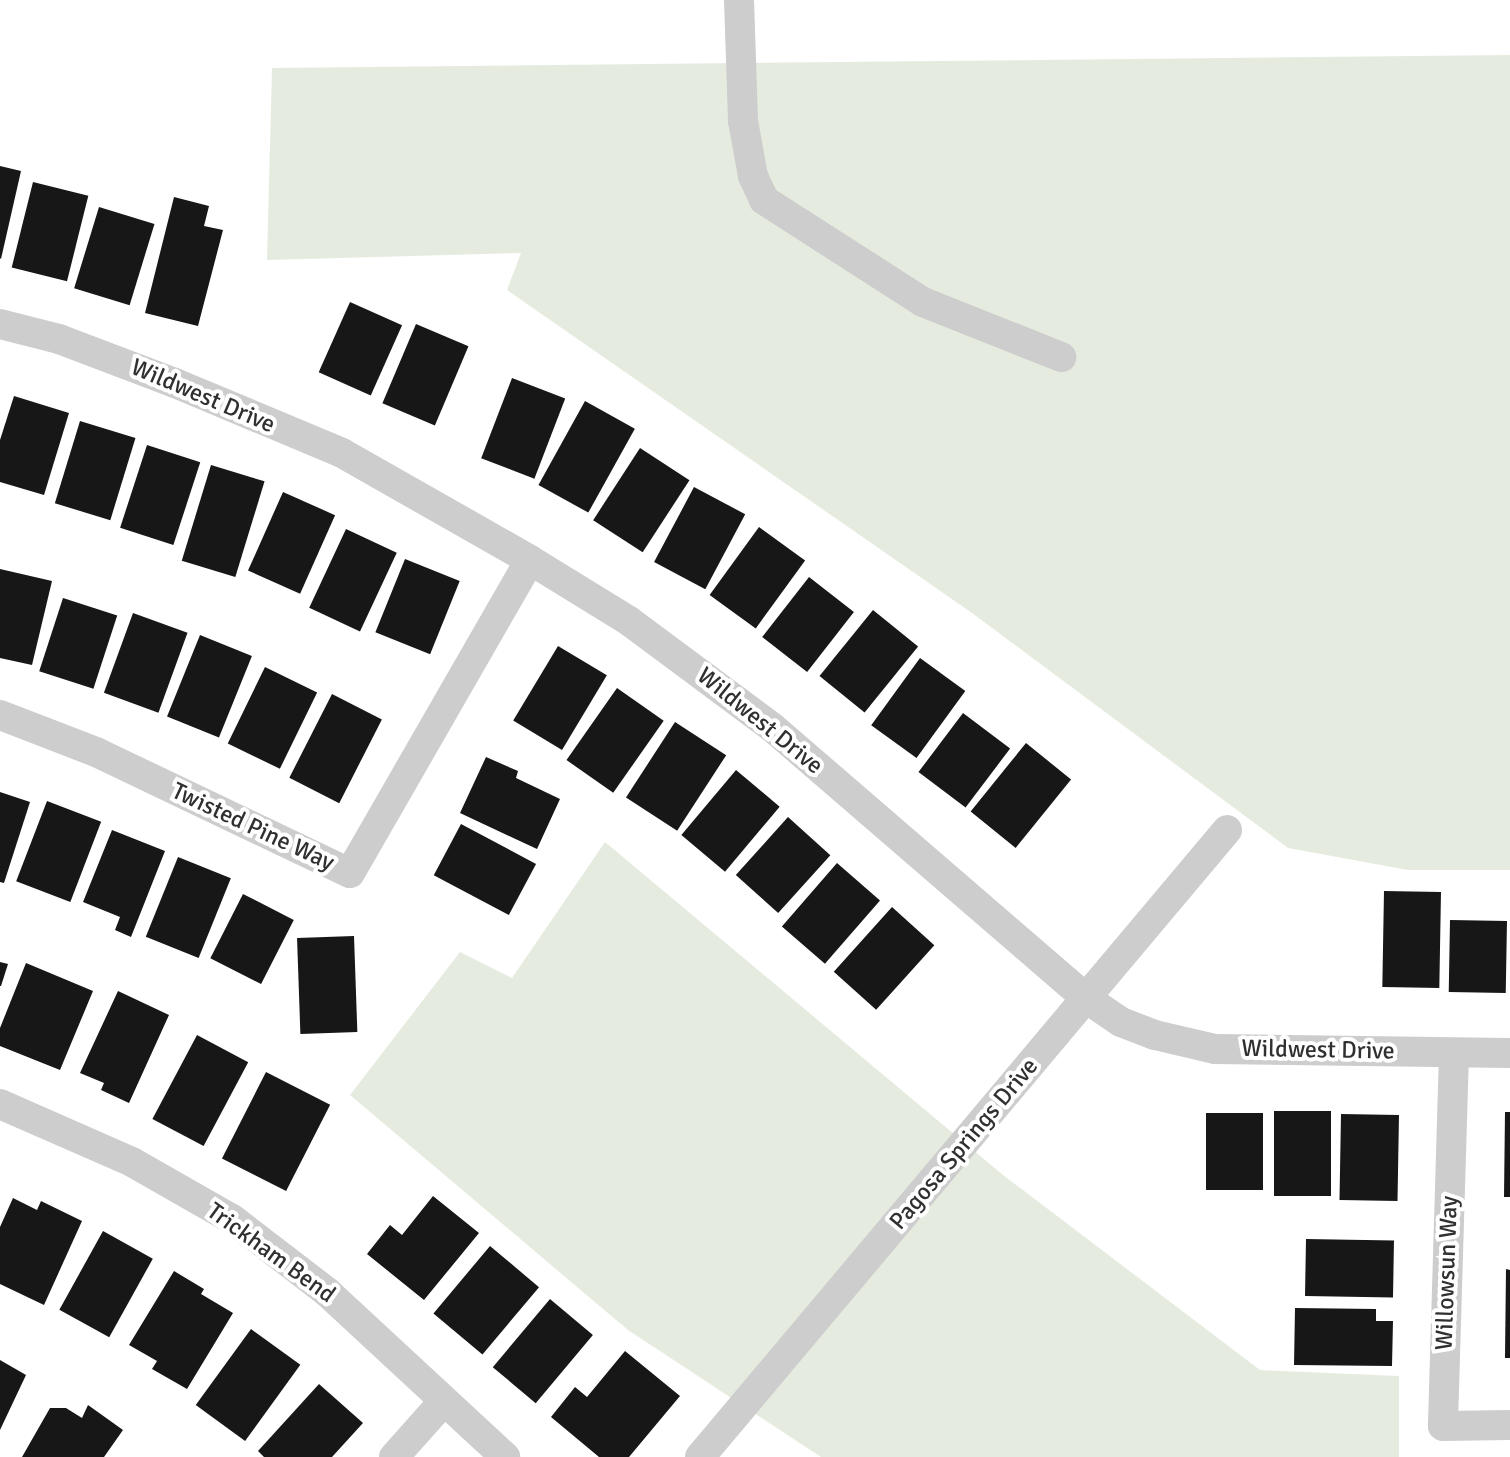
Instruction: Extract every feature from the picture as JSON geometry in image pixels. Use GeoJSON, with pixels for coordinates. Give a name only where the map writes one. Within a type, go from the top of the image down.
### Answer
{"type":"FeatureCollection","features":[{"type":"Feature","properties":{"kind":"street"},"geometry":{"type":"LineString","coordinates":[[739,0],[743,121],[753,176],[764,200],[923,302],[1061,357]]}},
{"type":"Feature","properties":{"kind":"street","name":"Wildwest Drive"},"geometry":{"type":"LineString","coordinates":[[0,324],[59,339],[161,377],[342,453],[530,560],[629,621],[773,728],[1087,999],[1121,1022],[1155,1035],[1215,1049],[1510,1053]]}},
{"type":"Feature","properties":{"kind":"street","name":"Twisted Pine Way"},"geometry":{"type":"LineString","coordinates":[[0,715],[96,752],[350,873],[530,560]]}},
{"type":"Feature","properties":{"kind":"street","name":"Pagosa Springs Drive"},"geometry":{"type":"LineString","coordinates":[[700,1457],[1227,830]]}},
{"type":"Feature","properties":{"kind":"street","name":"Willowsun Way"},"geometry":{"type":"LineString","coordinates":[[1454,1053],[1443,1426],[1510,1425]]}},
{"type":"Feature","properties":{"kind":"street","name":"Trickham Bend"},"geometry":{"type":"LineString","coordinates":[[0,1104],[132,1162],[232,1219],[327,1292],[505,1457]]}},
{"type":"Feature","properties":{"kind":"street"},"geometry":{"type":"LineString","coordinates":[[394,1457],[443,1402]]}},
{"type":"Feature","properties":{"kind":"shaded area"},"geometry":{"type":"Polygon","coordinates":[[[1510,55],[1510,870],[1408,870],[1288,848],[972,613],[507,290],[521,253],[267,260],[272,68],[1510,55]]]}},
{"type":"Feature","properties":{"kind":"shaded area"},"geometry":{"type":"Polygon","coordinates":[[[605,842],[1003,1175],[1260,1370],[1399,1376],[1399,1457],[821,1457],[628,1330],[350,1095],[460,952],[512,978],[605,842]]]}},
{"type":"Feature","properties":{"kind":"building"},"geometry":{"type":"Polygon","coordinates":[[[0,166],[21,171],[1,259],[0,258],[0,166]]]}},
{"type":"Feature","properties":{"kind":"building"},"geometry":{"type":"Polygon","coordinates":[[[33,182],[88,196],[67,281],[12,267],[33,182]]]}},
{"type":"Feature","properties":{"kind":"building"},"geometry":{"type":"Polygon","coordinates":[[[174,197],[209,206],[204,226],[223,230],[198,326],[145,313],[174,197]]]}},
{"type":"Feature","properties":{"kind":"building"},"geometry":{"type":"Polygon","coordinates":[[[99,207],[154,224],[130,305],[74,288],[99,207]]]}},
{"type":"Feature","properties":{"kind":"building"},"geometry":{"type":"Polygon","coordinates":[[[350,302],[402,325],[371,396],[319,372],[350,302]]]}},
{"type":"Feature","properties":{"kind":"building"},"geometry":{"type":"Polygon","coordinates":[[[416,324],[468,346],[435,425],[382,403],[416,324]]]}},
{"type":"Feature","properties":{"kind":"building"},"geometry":{"type":"Polygon","coordinates":[[[512,378],[565,398],[534,479],[481,458],[512,378]]]}},
{"type":"Feature","properties":{"kind":"building"},"geometry":{"type":"Polygon","coordinates":[[[14,396],[69,413],[44,495],[0,482],[0,440],[14,396]]]}},
{"type":"Feature","properties":{"kind":"building"},"geometry":{"type":"Polygon","coordinates":[[[585,401],[635,429],[588,513],[538,485],[585,401]]]}},
{"type":"Feature","properties":{"kind":"building"},"geometry":{"type":"Polygon","coordinates":[[[80,421],[135,438],[110,520],[55,503],[80,421]]]}},
{"type":"Feature","properties":{"kind":"building"},"geometry":{"type":"Polygon","coordinates":[[[147,445],[200,462],[173,545],[120,528],[147,445]]]}},
{"type":"Feature","properties":{"kind":"building"},"geometry":{"type":"Polygon","coordinates":[[[640,448],[689,480],[643,552],[593,520],[640,448]]]}},
{"type":"Feature","properties":{"kind":"building"},"geometry":{"type":"Polygon","coordinates":[[[211,465],[265,481],[235,577],[182,561],[211,465]]]}},
{"type":"Feature","properties":{"kind":"building"},"geometry":{"type":"Polygon","coordinates":[[[694,487],[745,514],[705,589],[654,562],[694,487]]]}},
{"type":"Feature","properties":{"kind":"building"},"geometry":{"type":"Polygon","coordinates":[[[283,492],[335,515],[300,594],[248,571],[283,492]]]}},
{"type":"Feature","properties":{"kind":"building"},"geometry":{"type":"Polygon","coordinates":[[[759,527],[805,561],[756,628],[710,595],[759,527]]]}},
{"type":"Feature","properties":{"kind":"building"},"geometry":{"type":"Polygon","coordinates":[[[346,529],[397,553],[360,632],[309,608],[346,529]]]}},
{"type":"Feature","properties":{"kind":"building"},"geometry":{"type":"Polygon","coordinates":[[[405,559],[460,581],[430,654],[375,632],[405,559]]]}},
{"type":"Feature","properties":{"kind":"building"},"geometry":{"type":"Polygon","coordinates":[[[0,569],[52,581],[32,665],[0,658],[0,569]]]}},
{"type":"Feature","properties":{"kind":"building"},"geometry":{"type":"Polygon","coordinates":[[[809,577],[854,612],[807,672],[762,637],[809,577]]]}},
{"type":"Feature","properties":{"kind":"building"},"geometry":{"type":"Polygon","coordinates":[[[63,598],[117,616],[93,689],[39,671],[63,598]]]}},
{"type":"Feature","properties":{"kind":"building"},"geometry":{"type":"Polygon","coordinates":[[[873,610],[918,647],[865,713],[820,676],[873,610]]]}},
{"type":"Feature","properties":{"kind":"building"},"geometry":{"type":"Polygon","coordinates":[[[133,613],[188,633],[158,713],[104,693],[133,613]]]}},
{"type":"Feature","properties":{"kind":"building"},"geometry":{"type":"Polygon","coordinates":[[[200,635],[252,656],[219,738],[167,717],[200,635]]]}},
{"type":"Feature","properties":{"kind":"building"},"geometry":{"type":"Polygon","coordinates":[[[558,646],[607,675],[562,750],[513,721],[558,646]]]}},
{"type":"Feature","properties":{"kind":"building"},"geometry":{"type":"Polygon","coordinates":[[[920,658],[965,691],[917,758],[871,725],[920,658]]]}},
{"type":"Feature","properties":{"kind":"building"},"geometry":{"type":"Polygon","coordinates":[[[265,667],[317,692],[280,769],[228,743],[265,667]]]}},
{"type":"Feature","properties":{"kind":"building"},"geometry":{"type":"Polygon","coordinates":[[[617,688],[664,721],[613,793],[567,760],[617,688]]]}},
{"type":"Feature","properties":{"kind":"building"},"geometry":{"type":"Polygon","coordinates":[[[332,694],[382,719],[339,803],[289,778],[332,694]]]}},
{"type":"Feature","properties":{"kind":"building"},"geometry":{"type":"Polygon","coordinates":[[[963,713],[1010,749],[966,808],[918,772],[963,713]]]}},
{"type":"Feature","properties":{"kind":"building"},"geometry":{"type":"Polygon","coordinates":[[[675,722],[726,755],[677,831],[626,797],[675,722]]]}},
{"type":"Feature","properties":{"kind":"building"},"geometry":{"type":"Polygon","coordinates":[[[1026,743],[1071,780],[1016,848],[971,811],[1026,743]]]}},
{"type":"Feature","properties":{"kind":"building"},"geometry":{"type":"Polygon","coordinates":[[[486,757],[518,771],[516,778],[560,799],[537,849],[460,813],[486,757]]]}},
{"type":"Feature","properties":{"kind":"building"},"geometry":{"type":"Polygon","coordinates":[[[736,770],[780,807],[725,872],[681,835],[736,770]]]}},
{"type":"Feature","properties":{"kind":"building"},"geometry":{"type":"Polygon","coordinates":[[[0,792],[30,802],[4,883],[0,882],[0,792]]]}},
{"type":"Feature","properties":{"kind":"building"},"geometry":{"type":"Polygon","coordinates":[[[47,801],[101,822],[70,902],[16,881],[47,801]]]}},
{"type":"Feature","properties":{"kind":"building"},"geometry":{"type":"Polygon","coordinates":[[[788,817],[830,855],[778,913],[736,875],[788,817]]]}},
{"type":"Feature","properties":{"kind":"building"},"geometry":{"type":"Polygon","coordinates":[[[461,824],[536,864],[509,915],[434,875],[461,824]]]}},
{"type":"Feature","properties":{"kind":"building"},"geometry":{"type":"Polygon","coordinates":[[[112,830],[165,851],[131,937],[115,930],[120,917],[83,902],[112,830]]]}},
{"type":"Feature","properties":{"kind":"building"},"geometry":{"type":"Polygon","coordinates":[[[178,857],[231,878],[199,958],[146,937],[178,857]]]}},
{"type":"Feature","properties":{"kind":"building"},"geometry":{"type":"Polygon","coordinates":[[[837,863],[880,900],[825,964],[782,926],[837,863]]]}},
{"type":"Feature","properties":{"kind":"building"},"geometry":{"type":"Polygon","coordinates":[[[1384,891],[1441,892],[1439,988],[1382,987],[1384,891]]]}},
{"type":"Feature","properties":{"kind":"building"},"geometry":{"type":"Polygon","coordinates":[[[243,894],[294,920],[261,984],[210,958],[243,894]]]}},
{"type":"Feature","properties":{"kind":"building"},"geometry":{"type":"Polygon","coordinates":[[[892,907],[934,945],[876,1010],[834,972],[892,907]]]}},
{"type":"Feature","properties":{"kind":"building"},"geometry":{"type":"Polygon","coordinates":[[[1450,920],[1507,921],[1506,993],[1449,992],[1450,920]]]}},
{"type":"Feature","properties":{"kind":"building"},"geometry":{"type":"Polygon","coordinates":[[[354,936],[357,1032],[300,1034],[297,938],[354,936]]]}},
{"type":"Feature","properties":{"kind":"building"},"geometry":{"type":"Polygon","coordinates":[[[0,962],[8,964],[1,986],[0,986],[0,962]]]}},
{"type":"Feature","properties":{"kind":"building"},"geometry":{"type":"Polygon","coordinates":[[[26,963],[93,991],[60,1070],[0,1046],[0,1028],[26,963]]]}},
{"type":"Feature","properties":{"kind":"building"},"geometry":{"type":"Polygon","coordinates":[[[118,991],[169,1015],[129,1103],[101,1090],[104,1083],[80,1073],[118,991]]]}},
{"type":"Feature","properties":{"kind":"building"},"geometry":{"type":"Polygon","coordinates":[[[197,1035],[248,1062],[204,1146],[152,1119],[197,1035]]]}},
{"type":"Feature","properties":{"kind":"building"},"geometry":{"type":"Polygon","coordinates":[[[266,1072],[330,1105],[286,1191],[222,1158],[266,1072]]]}},
{"type":"Feature","properties":{"kind":"building"},"geometry":{"type":"Polygon","coordinates":[[[1274,1111],[1331,1111],[1331,1196],[1274,1196],[1274,1111]]]}},
{"type":"Feature","properties":{"kind":"building"},"geometry":{"type":"Polygon","coordinates":[[[1505,1112],[1510,1112],[1510,1197],[1504,1197],[1505,1112]]]}},
{"type":"Feature","properties":{"kind":"building"},"geometry":{"type":"Polygon","coordinates":[[[1206,1113],[1263,1113],[1263,1190],[1206,1190],[1206,1113]]]}},
{"type":"Feature","properties":{"kind":"building"},"geometry":{"type":"Polygon","coordinates":[[[1341,1114],[1399,1115],[1397,1201],[1339,1200],[1341,1114]]]}},
{"type":"Feature","properties":{"kind":"building"},"geometry":{"type":"Polygon","coordinates":[[[433,1196],[479,1233],[424,1300],[367,1254],[390,1225],[402,1235],[433,1196]]]}},
{"type":"Feature","properties":{"kind":"building"},"geometry":{"type":"Polygon","coordinates":[[[13,1198],[37,1210],[41,1201],[82,1221],[44,1305],[0,1284],[0,1227],[13,1198]]]}},
{"type":"Feature","properties":{"kind":"building"},"geometry":{"type":"Polygon","coordinates":[[[103,1231],[153,1259],[109,1337],[59,1310],[103,1231]]]}},
{"type":"Feature","properties":{"kind":"building"},"geometry":{"type":"Polygon","coordinates":[[[1306,1239],[1394,1241],[1393,1298],[1305,1296],[1306,1239]]]}},
{"type":"Feature","properties":{"kind":"building"},"geometry":{"type":"Polygon","coordinates":[[[490,1246],[539,1287],[482,1355],[433,1313],[490,1246]]]}},
{"type":"Feature","properties":{"kind":"building"},"geometry":{"type":"Polygon","coordinates":[[[1506,1269],[1510,1270],[1510,1358],[1505,1358],[1506,1269]]]}},
{"type":"Feature","properties":{"kind":"building"},"geometry":{"type":"Polygon","coordinates":[[[174,1271],[204,1289],[201,1294],[233,1313],[187,1389],[152,1369],[157,1361],[129,1345],[174,1271]]]}},
{"type":"Feature","properties":{"kind":"building"},"geometry":{"type":"Polygon","coordinates":[[[550,1299],[593,1335],[536,1403],[493,1367],[550,1299]]]}},
{"type":"Feature","properties":{"kind":"building"},"geometry":{"type":"Polygon","coordinates":[[[1295,1308],[1376,1309],[1376,1321],[1393,1321],[1392,1366],[1294,1365],[1295,1308]]]}},
{"type":"Feature","properties":{"kind":"building"},"geometry":{"type":"Polygon","coordinates":[[[251,1329],[300,1365],[245,1441],[196,1405],[251,1329]]]}},
{"type":"Feature","properties":{"kind":"building"},"geometry":{"type":"Polygon","coordinates":[[[625,1351],[680,1396],[629,1457],[599,1457],[551,1417],[575,1387],[587,1397],[625,1351]]]}},
{"type":"Feature","properties":{"kind":"building"},"geometry":{"type":"Polygon","coordinates":[[[0,1360],[26,1375],[0,1430],[0,1360]]]}},
{"type":"Feature","properties":{"kind":"building"},"geometry":{"type":"Polygon","coordinates":[[[319,1384],[363,1423],[332,1457],[264,1457],[258,1451],[319,1384]]]}},
{"type":"Feature","properties":{"kind":"building"},"geometry":{"type":"Polygon","coordinates":[[[88,1405],[123,1430],[104,1457],[22,1457],[50,1408],[66,1408],[82,1418],[88,1405]]]}}]}
